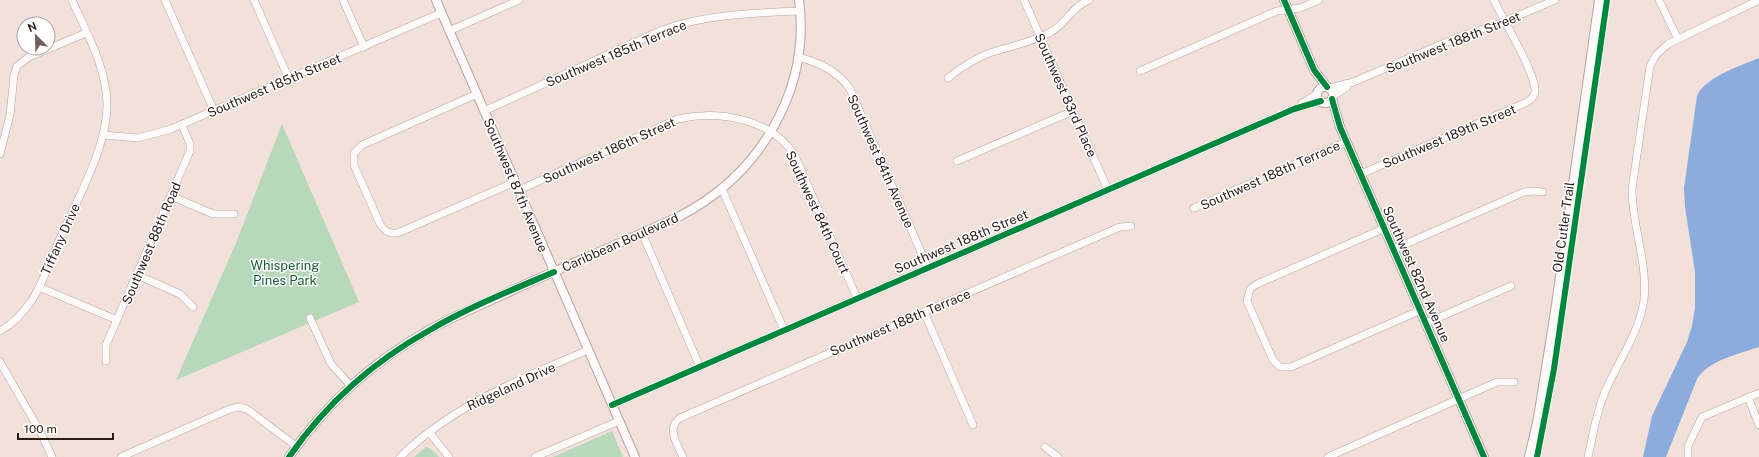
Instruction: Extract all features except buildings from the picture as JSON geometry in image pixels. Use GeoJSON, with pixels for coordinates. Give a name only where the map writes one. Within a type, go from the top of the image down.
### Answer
{"type":"FeatureCollection","features":[{"type":"Feature","properties":{"kind":"main road"},"geometry":{"type":"LineString","coordinates":[[1530,457],[1539,418],[1557,305],[1600,0]]}},
{"type":"Feature","properties":{"kind":"street","name":"Tiffany Drive"},"geometry":{"type":"LineString","coordinates":[[0,331],[12,323],[25,310],[33,298],[92,166],[103,135],[107,111],[105,85],[100,66],[72,0]]}},
{"type":"Feature","properties":{"kind":"street"},"geometry":{"type":"LineString","coordinates":[[165,0],[214,111]]}},
{"type":"Feature","properties":{"kind":"street"},"geometry":{"type":"LineString","coordinates":[[254,0],[288,79]]}},
{"type":"Feature","properties":{"kind":"street"},"geometry":{"type":"LineString","coordinates":[[343,0],[364,47]]}},
{"type":"Feature","properties":{"kind":"street","name":"Southwest 87th Avenue"},"geometry":{"type":"LineString","coordinates":[[436,0],[635,457]]}},
{"type":"Feature","properties":{"kind":"street"},"geometry":{"type":"LineString","coordinates":[[449,31],[519,0]]}},
{"type":"Feature","properties":{"kind":"street","name":"Caribbean Boulevard"},"geometry":{"type":"LineString","coordinates":[[289,457],[296,446],[323,414],[351,386],[386,358],[429,330],[642,233],[696,207],[722,189],[745,168],[770,133],[788,96],[798,57],[800,40],[799,0]]}},
{"type":"Feature","properties":{"kind":"street","name":"Southwest 83rd Place"},"geometry":{"type":"LineString","coordinates":[[1024,0],[1108,190]]}},
{"type":"Feature","properties":{"kind":"street"},"geometry":{"type":"LineString","coordinates":[[948,78],[965,65],[979,57],[1002,49],[1028,43],[1054,30],[1074,9],[1089,0]]}},
{"type":"Feature","properties":{"kind":"street","name":"Southwest 82nd Avenue"},"geometry":{"type":"LineString","coordinates":[[1284,0],[1314,70],[1314,75],[1332,104],[1346,142],[1421,310],[1484,457]]}},
{"type":"Feature","properties":{"kind":"street"},"geometry":{"type":"LineString","coordinates":[[1140,71],[1277,11],[1300,8],[1319,0]]}},
{"type":"Feature","properties":{"kind":"street"},"geometry":{"type":"LineString","coordinates":[[1494,0],[1505,21]]}},
{"type":"Feature","properties":{"kind":"street","name":"Southwest 188th Street"},"geometry":{"type":"LineString","coordinates":[[612,405],[1108,190],[1294,108],[1299,104],[1326,95],[1461,36],[1505,21],[1555,0]]}},
{"type":"Feature","properties":{"kind":"street"},"geometry":{"type":"LineString","coordinates":[[1659,0],[1678,39]]}},
{"type":"Feature","properties":{"kind":"street"},"geometry":{"type":"LineString","coordinates":[[1588,457],[1595,422],[1602,400],[1637,328],[1644,300],[1644,273],[1632,189],[1648,72],[1653,60],[1666,45],[1759,0]]}},
{"type":"Feature","properties":{"kind":"street","name":"Southwest 185th Terrace"},"geometry":{"type":"LineString","coordinates":[[484,111],[662,30],[714,16],[800,11]]}},
{"type":"Feature","properties":{"kind":"street","name":"Southwest 185th Street"},"geometry":{"type":"LineString","coordinates":[[103,135],[121,138],[142,137],[154,135],[182,125],[441,13]]}},
{"type":"Feature","properties":{"kind":"street","name":"Southwest 189th Street"},"geometry":{"type":"LineString","coordinates":[[1361,174],[1525,103],[1534,94],[1532,80],[1514,36],[1505,21]]}},
{"type":"Feature","properties":{"kind":"street"},"geometry":{"type":"LineString","coordinates":[[0,154],[10,115],[14,75],[17,66],[30,57],[86,32]]}},
{"type":"Feature","properties":{"kind":"street","name":"Southwest 84th Avenue"},"geometry":{"type":"LineString","coordinates":[[798,57],[828,68],[843,80],[850,89],[928,268]]}},
{"type":"Feature","properties":{"kind":"street"},"geometry":{"type":"LineString","coordinates":[[477,94],[362,145],[354,153],[354,165],[362,185],[380,224],[388,233],[400,232],[515,182]]}},
{"type":"Feature","properties":{"kind":"street"},"geometry":{"type":"LineString","coordinates":[[957,161],[1073,111]]}},
{"type":"Feature","properties":{"kind":"street","name":"Southwest 186th Street"},"geometry":{"type":"LineString","coordinates":[[519,190],[667,123],[684,118],[708,115],[732,118],[752,123],[770,133]]}},
{"type":"Feature","properties":{"kind":"street","name":"Southwest 88th Road"},"geometry":{"type":"LineString","coordinates":[[106,362],[106,345],[190,151],[190,144],[182,125]]}},
{"type":"Feature","properties":{"kind":"street","name":"Southwest 84th Court"},"geometry":{"type":"LineString","coordinates":[[770,133],[784,142],[794,154],[857,298]]}},
{"type":"Feature","properties":{"kind":"street","name":"Southwest 188th Terrace"},"geometry":{"type":"LineString","coordinates":[[1194,208],[1346,142]]}},
{"type":"Feature","properties":{"kind":"street"},"geometry":{"type":"LineString","coordinates":[[722,189],[784,330]]}},
{"type":"Feature","properties":{"kind":"street"},"geometry":{"type":"LineString","coordinates":[[1394,249],[1524,192],[1543,192]]}},
{"type":"Feature","properties":{"kind":"street"},"geometry":{"type":"LineString","coordinates":[[171,196],[213,214],[234,214]]}},
{"type":"Feature","properties":{"kind":"street","name":"Southwest 188th Terrace"},"geometry":{"type":"LineString","coordinates":[[683,457],[674,436],[674,427],[676,422],[683,416],[1120,227],[1131,226]]}},
{"type":"Feature","properties":{"kind":"street"},"geometry":{"type":"LineString","coordinates":[[1384,228],[1257,284],[1249,292],[1247,298],[1248,303],[1273,360],[1280,367],[1291,367],[1421,310]]}},
{"type":"Feature","properties":{"kind":"street"},"geometry":{"type":"LineString","coordinates":[[642,233],[700,367]]}},
{"type":"Feature","properties":{"kind":"street"},"geometry":{"type":"LineString","coordinates":[[137,275],[180,294],[193,307]]}},
{"type":"Feature","properties":{"kind":"street"},"geometry":{"type":"LineString","coordinates":[[38,286],[117,320]]}},
{"type":"Feature","properties":{"kind":"street"},"geometry":{"type":"LineString","coordinates":[[1426,323],[1511,286]]}},
{"type":"Feature","properties":{"kind":"street"},"geometry":{"type":"LineString","coordinates":[[924,312],[974,425]]}},
{"type":"Feature","properties":{"kind":"street"},"geometry":{"type":"LineString","coordinates":[[310,318],[332,364],[351,386]]}},
{"type":"Feature","properties":{"kind":"street","name":"Ridgeland Drive"},"geometry":{"type":"LineString","coordinates":[[400,457],[429,432],[455,413],[486,395],[588,350]]}},
{"type":"Feature","properties":{"kind":"street"},"geometry":{"type":"LineString","coordinates":[[0,362],[37,425],[52,457]]}},
{"type":"Feature","properties":{"kind":"street"},"geometry":{"type":"LineString","coordinates":[[1328,457],[1497,382],[1514,382]]}},
{"type":"Feature","properties":{"kind":"street"},"geometry":{"type":"LineString","coordinates":[[1688,457],[1687,451],[1689,444],[1702,417],[1759,393]]}},
{"type":"Feature","properties":{"kind":"street"},"geometry":{"type":"LineString","coordinates":[[1748,397],[1759,425]]}},
{"type":"Feature","properties":{"kind":"street"},"geometry":{"type":"LineString","coordinates":[[121,457],[230,409],[238,408],[252,413],[296,446]]}},
{"type":"Feature","properties":{"kind":"street"},"geometry":{"type":"LineString","coordinates":[[535,457],[619,420]]}},
{"type":"Feature","properties":{"kind":"street"},"geometry":{"type":"LineString","coordinates":[[429,432],[448,457]]}},
{"type":"Feature","properties":{"kind":"street"},"geometry":{"type":"LineString","coordinates":[[1045,448],[1058,457]]}},
{"type":"Feature","properties":{"kind":"green space","name":"Whispering Pines Park"},"geometry":{"type":"Polygon","coordinates":[[[282,124],[359,302],[176,380],[236,243],[282,124]]]}},
{"type":"Feature","properties":{"kind":"green space"},"geometry":{"type":"Polygon","coordinates":[[[612,431],[623,457],[553,457],[612,431]]]}},
{"type":"Feature","properties":{"kind":"green space"},"geometry":{"type":"Polygon","coordinates":[[[426,447],[430,448],[439,457],[414,457],[426,447]]]}},
{"type":"Feature","properties":{"kind":"water"},"geometry":{"type":"Polygon","coordinates":[[[1759,58],[1759,347],[1725,358],[1702,372],[1697,379],[1666,457],[1643,457],[1652,416],[1687,342],[1692,326],[1695,308],[1695,272],[1685,207],[1684,188],[1697,96],[1707,83],[1715,78],[1759,58]]]}},
{"type":"Feature","properties":{"kind":"cycle path"},"geometry":{"type":"LineString","coordinates":[[1284,0],[1314,70],[1327,87]]}},
{"type":"Feature","properties":{"kind":"cycle path","name":"Old Cutler Trail"},"geometry":{"type":"LineString","coordinates":[[1537,457],[1554,369],[1607,0]]}},
{"type":"Feature","properties":{"kind":"cycle path"},"geometry":{"type":"LineString","coordinates":[[1332,99],[1340,127],[1484,457]]}},
{"type":"Feature","properties":{"kind":"cycle path"},"geometry":{"type":"LineString","coordinates":[[612,405],[1294,109],[1321,101]]}},
{"type":"Feature","properties":{"kind":"cycle path"},"geometry":{"type":"LineString","coordinates":[[289,457],[318,420],[335,402],[370,370],[409,342],[491,299],[554,272]]}}]}
